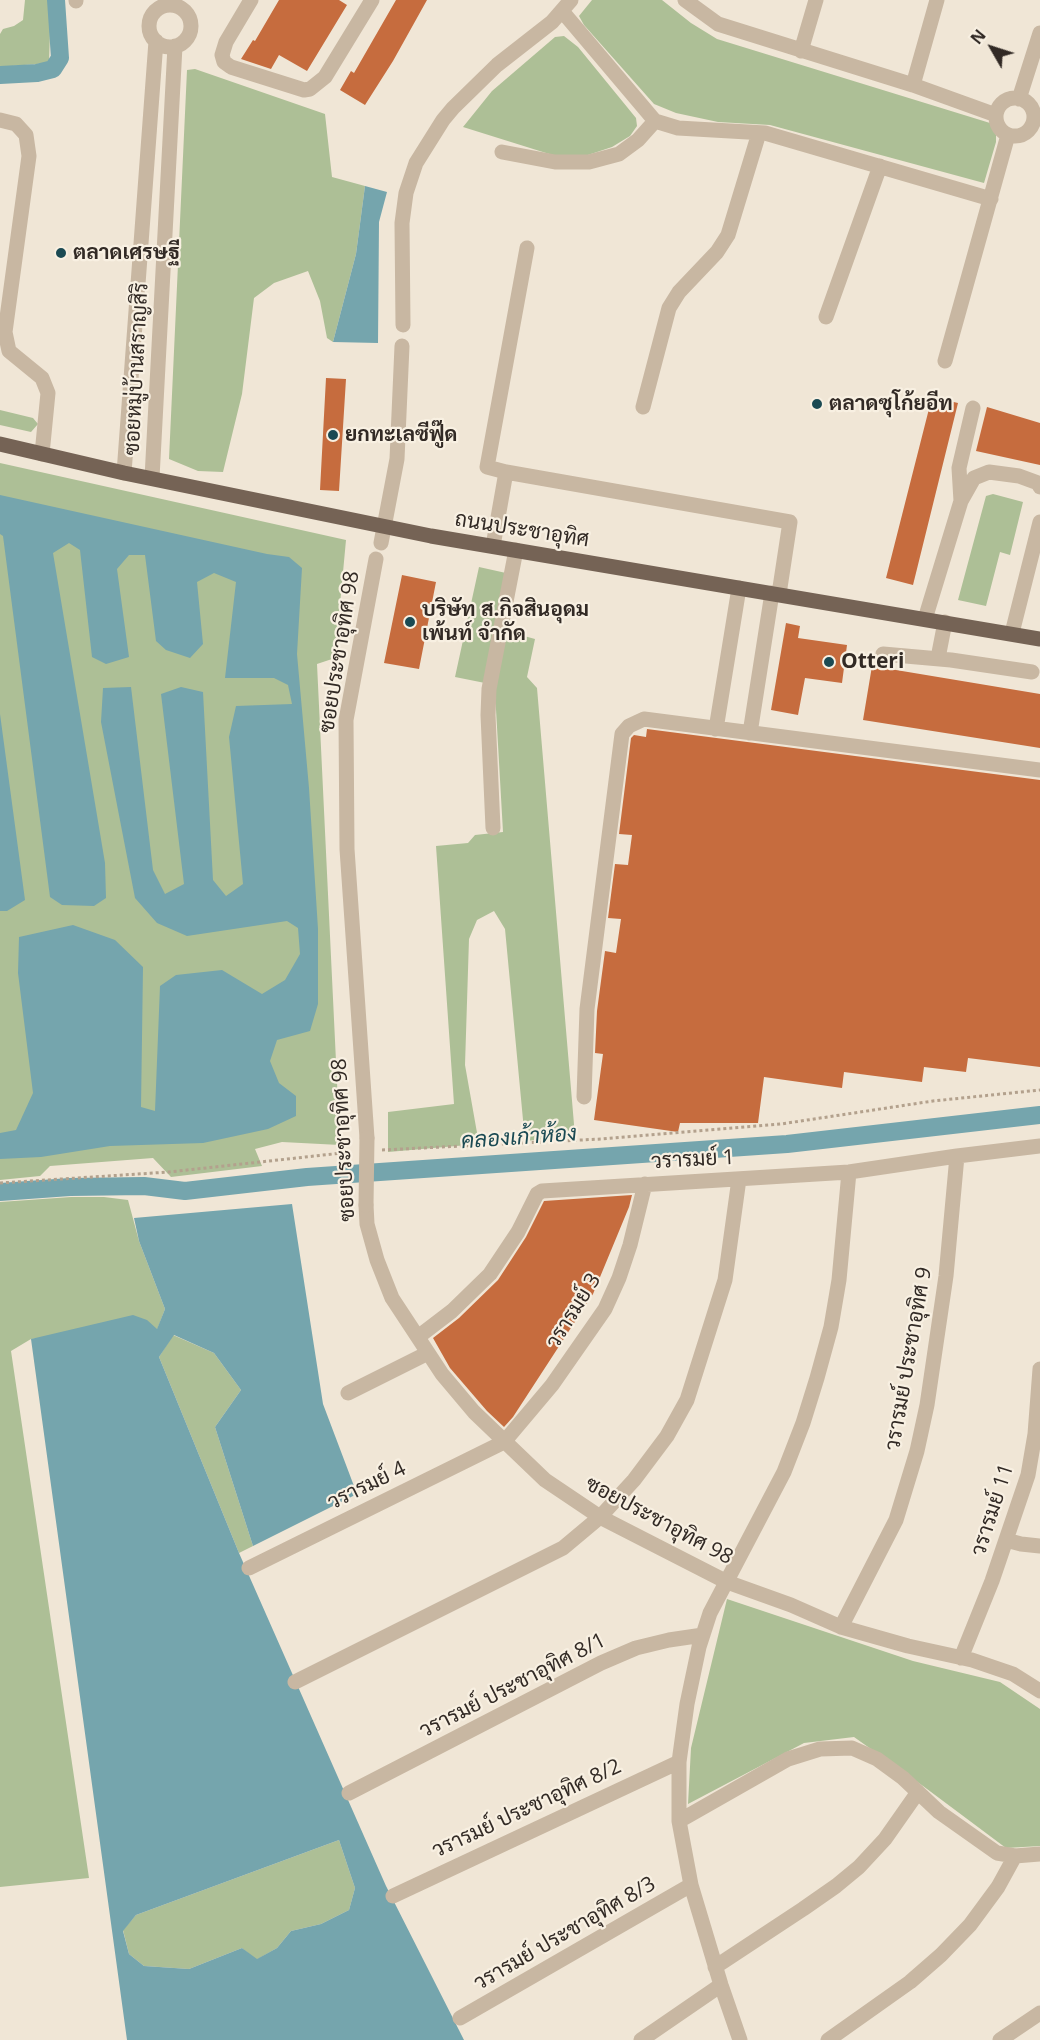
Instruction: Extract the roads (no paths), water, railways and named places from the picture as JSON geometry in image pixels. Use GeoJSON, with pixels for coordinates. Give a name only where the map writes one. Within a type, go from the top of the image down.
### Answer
{"type":"FeatureCollection","features":[{"type":"Feature","properties":{"kind":"main road","name":"ถนนประชาอุทิศ"},"geometry":{"type":"LineString","coordinates":[[0,444],[124,473],[384,526],[1040,639]]}},
{"type":"Feature","properties":{"kind":"street"},"geometry":{"type":"LineString","coordinates":[[251,0],[226,42],[222,55],[224,62],[231,67],[304,90],[310,89],[325,77],[372,0]]}},
{"type":"Feature","properties":{"kind":"street"},"geometry":{"type":"LineString","coordinates":[[801,51],[816,0]]}},
{"type":"Feature","properties":{"kind":"street"},"geometry":{"type":"LineString","coordinates":[[913,85],[937,0]]}},
{"type":"Feature","properties":{"kind":"street"},"geometry":{"type":"LineString","coordinates":[[690,2],[718,24],[913,85],[996,115]]}},
{"type":"Feature","properties":{"kind":"street","name":"ซอยหมู่บ้านสราญสิริ"},"geometry":{"type":"LineString","coordinates":[[124,473],[156,41],[149,24],[159,4],[180,4],[188,16],[190,28],[185,40],[175,46],[152,478]]}},
{"type":"Feature","properties":{"kind":"street"},"geometry":{"type":"LineString","coordinates":[[403,325],[402,223],[406,192],[416,163],[453,108],[497,65],[552,22],[566,6],[655,121],[678,128],[759,133],[991,199]]}},
{"type":"Feature","properties":{"kind":"street"},"geometry":{"type":"LineString","coordinates":[[1019,99],[1040,33]]}},
{"type":"Feature","properties":{"kind":"street"},"geometry":{"type":"LineString","coordinates":[[156,41],[161,45],[175,46]]}},
{"type":"Feature","properties":{"kind":"street"},"geometry":{"type":"LineString","coordinates":[[945,361],[991,199],[1016,135],[1031,128],[1036,113],[1025,101],[1019,99],[1007,100],[998,109],[996,115],[999,127],[1016,135],[1040,136]]}},
{"type":"Feature","properties":{"kind":"street"},"geometry":{"type":"LineString","coordinates":[[0,120],[16,124],[26,135],[29,156],[5,332],[9,351],[42,378],[48,393],[42,454]]}},
{"type":"Feature","properties":{"kind":"street"},"geometry":{"type":"LineString","coordinates":[[502,152],[524,158],[555,162],[589,162],[619,154],[638,140],[655,121]]}},
{"type":"Feature","properties":{"kind":"street"},"geometry":{"type":"LineString","coordinates":[[643,407],[669,308],[679,292],[717,252],[728,235],[759,133]]}},
{"type":"Feature","properties":{"kind":"street"},"geometry":{"type":"LineString","coordinates":[[826,317],[880,166]]}},
{"type":"Feature","properties":{"kind":"street"},"geometry":{"type":"LineString","coordinates":[[527,248],[487,467],[790,522],[750,733]]}},
{"type":"Feature","properties":{"kind":"street"},"geometry":{"type":"LineString","coordinates":[[381,543],[398,459],[402,346]]}},
{"type":"Feature","properties":{"kind":"street"},"geometry":{"type":"LineString","coordinates":[[961,501],[959,468],[973,408]]}},
{"type":"Feature","properties":{"kind":"street"},"geometry":{"type":"LineString","coordinates":[[493,546],[506,472]]}},
{"type":"Feature","properties":{"kind":"street"},"geometry":{"type":"LineString","coordinates":[[925,619],[961,501],[974,478],[989,472],[1019,476],[1038,483],[1040,486]]}},
{"type":"Feature","properties":{"kind":"street"},"geometry":{"type":"LineString","coordinates":[[1012,633],[1040,522]]}},
{"type":"Feature","properties":{"kind":"street"},"geometry":{"type":"LineString","coordinates":[[493,828],[489,689],[516,549]]}},
{"type":"Feature","properties":{"kind":"street","name":"ซอยประชาอุทิศ 98"},"geometry":{"type":"LineString","coordinates":[[376,559],[346,720],[347,849],[372,1144],[366,1205],[367,1224],[392,1298],[442,1374],[474,1412],[545,1480],[600,1517],[727,1582],[791,1605],[841,1627],[1013,1674],[1040,1690]]}},
{"type":"Feature","properties":{"kind":"street"},"geometry":{"type":"LineString","coordinates":[[716,729],[739,588]]}},
{"type":"Feature","properties":{"kind":"street"},"geometry":{"type":"LineString","coordinates":[[938,658],[945,622]]}},
{"type":"Feature","properties":{"kind":"street"},"geometry":{"type":"LineString","coordinates":[[883,654],[938,658],[1032,672]]}},
{"type":"Feature","properties":{"kind":"street"},"geometry":{"type":"LineString","coordinates":[[584,1097],[587,1009],[622,734],[629,726],[644,719],[1040,770]]}},
{"type":"Feature","properties":{"kind":"street","name":"วรารมย์ 1"},"geometry":{"type":"LineString","coordinates":[[418,1337],[452,1311],[490,1274],[518,1232],[537,1194],[542,1191],[849,1172],[1040,1146]]}},
{"type":"Feature","properties":{"kind":"street","name":"วรารมย์ ประชาอุทิศ 9"},"geometry":{"type":"LineString","coordinates":[[841,1627],[896,1520],[917,1451],[927,1405],[946,1276],[957,1156]]}},
{"type":"Feature","properties":{"kind":"street"},"geometry":{"type":"LineString","coordinates":[[740,2040],[715,1967],[691,1885],[679,1821],[679,1762],[687,1704],[710,1613],[784,1472],[817,1378],[831,1327],[839,1280],[849,1172]]}},
{"type":"Feature","properties":{"kind":"street"},"geometry":{"type":"LineString","coordinates":[[295,1682],[563,1548],[600,1517],[634,1480],[667,1436],[687,1400],[725,1280],[739,1179]]}},
{"type":"Feature","properties":{"kind":"street","name":"วรารมย์ 3"},"geometry":{"type":"LineString","coordinates":[[504,1442],[552,1385],[605,1309],[630,1245],[645,1184]]}},
{"type":"Feature","properties":{"kind":"street"},"geometry":{"type":"LineString","coordinates":[[348,1393],[428,1353]]}},
{"type":"Feature","properties":{"kind":"street","name":"วรารมย์ 11"},"geometry":{"type":"LineString","coordinates":[[961,1658],[1028,1475],[1038,1434],[1040,1369]]}},
{"type":"Feature","properties":{"kind":"street","name":"วรารมย์ 4"},"geometry":{"type":"LineString","coordinates":[[249,1568],[504,1442]]}},
{"type":"Feature","properties":{"kind":"street"},"geometry":{"type":"LineString","coordinates":[[1006,1540],[1040,1546]]}},
{"type":"Feature","properties":{"kind":"street","name":"วรารมย์ ประชาอุทิศ 8/1"},"geometry":{"type":"LineString","coordinates":[[349,1793],[601,1663],[636,1648],[703,1635]]}},
{"type":"Feature","properties":{"kind":"street"},"geometry":{"type":"LineString","coordinates":[[679,1821],[788,1759],[820,1749],[852,1748],[877,1759],[903,1778],[939,1812],[997,1853],[1015,1856],[1040,1854]]}},
{"type":"Feature","properties":{"kind":"street","name":"วรารมย์ ประชาอุทิศ 8/2"},"geometry":{"type":"LineString","coordinates":[[393,1896],[679,1762]]}},
{"type":"Feature","properties":{"kind":"street"},"geometry":{"type":"LineString","coordinates":[[715,1967],[844,1880],[885,1839],[918,1792]]}},
{"type":"Feature","properties":{"kind":"street"},"geometry":{"type":"LineString","coordinates":[[828,2040],[910,1982],[941,1955],[970,1925],[998,1887],[1015,1856]]}},
{"type":"Feature","properties":{"kind":"street","name":"วรารมย์ ประชาอุทิศ 8/3"},"geometry":{"type":"LineString","coordinates":[[459,2018],[691,1885]]}},
{"type":"Feature","properties":{"kind":"street"},"geometry":{"type":"LineString","coordinates":[[642,2040],[721,1985]]}},
{"type":"Feature","properties":{"kind":"street"},"geometry":{"type":"LineString","coordinates":[[1000,2040],[1040,2013]]}},
{"type":"Feature","properties":{"kind":"water"},"geometry":{"type":"Polygon","coordinates":[[[365,186],[387,192],[379,222],[378,343],[333,342],[356,254],[365,186]]]}},
{"type":"Feature","properties":{"kind":"water"},"geometry":{"type":"Polygon","coordinates":[[[0,495],[289,557],[302,568],[297,654],[318,929],[318,1004],[310,1031],[277,1040],[270,1061],[279,1083],[296,1096],[296,1116],[268,1129],[203,1143],[110,1146],[41,1157],[0,1159],[0,1133],[16,1130],[33,1093],[18,973],[19,937],[73,925],[115,940],[143,967],[141,1107],[155,1111],[160,986],[176,975],[222,970],[262,994],[285,980],[300,954],[298,928],[287,921],[187,936],[157,923],[135,898],[101,722],[103,688],[131,687],[153,870],[165,894],[184,884],[161,694],[181,687],[203,692],[213,880],[226,896],[243,884],[229,737],[236,706],[292,704],[288,685],[274,678],[225,678],[236,582],[214,573],[197,582],[203,644],[190,658],[166,650],[156,641],[145,555],[129,555],[117,569],[129,657],[106,664],[92,657],[80,550],[69,543],[53,553],[105,863],[106,898],[94,906],[62,905],[50,897],[3,536],[0,534],[0,495]]]}},
{"type":"Feature","properties":{"kind":"water"},"geometry":{"type":"Polygon","coordinates":[[[0,714],[25,900],[7,911],[0,911],[0,714]]]}},
{"type":"Feature","properties":{"kind":"water"},"geometry":{"type":"Polygon","coordinates":[[[292,1204],[323,1404],[357,1494],[253,1546],[215,1427],[241,1390],[214,1353],[174,1335],[159,1357],[239,1553],[386,1886],[464,2040],[127,2040],[31,1339],[133,1315],[147,1320],[157,1329],[165,1309],[139,1241],[134,1218],[292,1204]],[[339,1840],[136,1915],[123,1931],[129,1954],[144,1966],[189,1969],[242,1948],[257,1959],[277,1948],[291,1931],[321,1924],[349,1910],[355,1888],[339,1840]]]}},
{"type":"Feature","properties":{"kind":"waterway"},"geometry":{"type":"LineString","coordinates":[[0,75],[37,73],[53,69],[60,58],[56,0]]}},
{"type":"Feature","properties":{"kind":"waterway","name":"คลองเก้าห้อง"},"geometry":{"type":"LineString","coordinates":[[0,1192],[70,1187],[144,1186],[185,1191],[307,1177],[787,1144],[1040,1115]]}},
{"type":"Feature","properties":{"kind":"place","name":"ตลาดเศรษฐี"},"geometry":{"type":"Point","coordinates":[61,253]}},
{"type":"Feature","properties":{"kind":"place","name":"ตลาดซุโก้ยอีท"},"geometry":{"type":"Point","coordinates":[817,404]}},
{"type":"Feature","properties":{"kind":"place","name":"ยกทะเลซีฟู๊ด"},"geometry":{"type":"Point","coordinates":[333,435]}},
{"type":"Feature","properties":{"kind":"place","name":"บริษัท ส.กิจสินอุดม เพ้นท์ จำกัด"},"geometry":{"type":"Point","coordinates":[410,622]}},
{"type":"Feature","properties":{"kind":"place","name":"Otteri"},"geometry":{"type":"Point","coordinates":[829,662]}}]}
